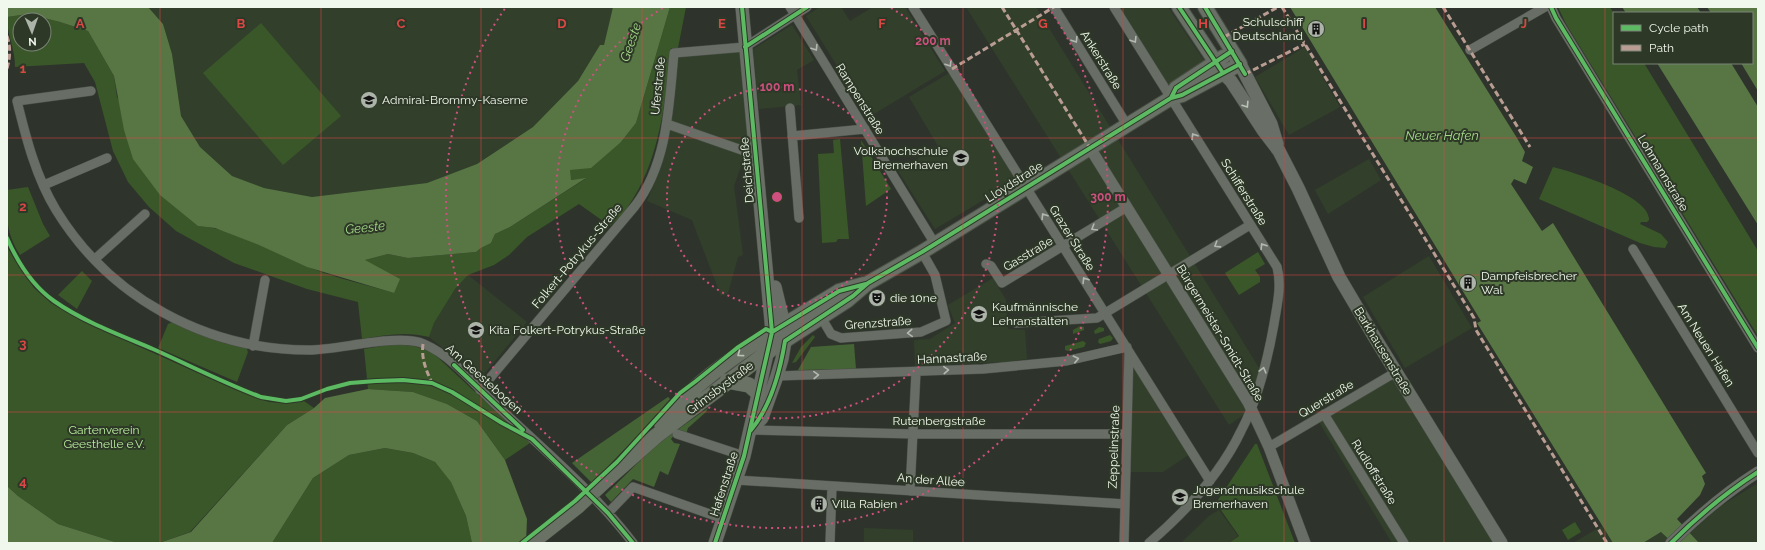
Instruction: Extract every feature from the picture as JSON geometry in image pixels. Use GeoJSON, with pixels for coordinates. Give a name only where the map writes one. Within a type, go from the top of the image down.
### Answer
{"type":"FeatureCollection","features":[{"type":"Feature","properties":{"kind":"highway","name":"Grimsbystraße"},"geometry":{"type":"LineString","coordinates":[[656,436],[676,407],[703,382],[741,352],[778,328]]}},
{"type":"Feature","properties":{"kind":"highway","name":"Grimsbystraße"},"geometry":{"type":"LineString","coordinates":[[531,543],[578,506],[656,436],[768,351]]}},
{"type":"Feature","properties":{"kind":"highway"},"geometry":{"type":"LineString","coordinates":[[727,382],[749,385],[758,393]]}},
{"type":"Feature","properties":{"kind":"main road","name":"Deichstraße"},"geometry":{"type":"LineString","coordinates":[[742,7],[766,267],[778,328],[784,341]]}},
{"type":"Feature","properties":{"kind":"main road"},"geometry":{"type":"LineString","coordinates":[[1179,7],[1219,68]]}},
{"type":"Feature","properties":{"kind":"main road"},"geometry":{"type":"LineString","coordinates":[[1206,7],[1240,64]]}},
{"type":"Feature","properties":{"kind":"main road","name":"Lloydstraße"},"geometry":{"type":"LineString","coordinates":[[784,341],[839,291],[868,283],[922,252],[1170,98],[1182,96],[1219,68],[1232,51]]}},
{"type":"Feature","properties":{"kind":"main road","name":"Lloydstraße"},"geometry":{"type":"LineString","coordinates":[[1219,68],[1240,64]]}},
{"type":"Feature","properties":{"kind":"main road","name":"Barkhausenstraße"},"geometry":{"type":"LineString","coordinates":[[1240,64],[1271,124],[1279,151]]}},
{"type":"Feature","properties":{"kind":"main road","name":"Barkhausenstraße"},"geometry":{"type":"LineString","coordinates":[[1219,68],[1231,82],[1279,151],[1298,188],[1339,277],[1501,543]]}},
{"type":"Feature","properties":{"kind":"main road"},"geometry":{"type":"LineString","coordinates":[[778,328],[817,312]]}},
{"type":"Feature","properties":{"kind":"main road","name":"Hafenstraße"},"geometry":{"type":"LineString","coordinates":[[716,543],[744,456],[768,351],[778,328]]}},
{"type":"Feature","properties":{"kind":"main road","name":"Hafenstraße"},"geometry":{"type":"LineString","coordinates":[[751,430],[762,418],[777,376],[784,341]]}},
{"type":"Feature","properties":{"kind":"main road","name":"Grimsbystraße"},"geometry":{"type":"LineString","coordinates":[[768,351],[784,341]]}},
{"type":"Feature","properties":{"kind":"street"},"geometry":{"type":"LineString","coordinates":[[746,47],[792,11],[807,7]]}},
{"type":"Feature","properties":{"kind":"street","name":"Grazer Straße"},"geometry":{"type":"LineString","coordinates":[[913,7],[1210,481]]}},
{"type":"Feature","properties":{"kind":"street","name":"Ankerstraße"},"geometry":{"type":"LineString","coordinates":[[1054,7],[1127,125]]}},
{"type":"Feature","properties":{"kind":"street","name":"Schifferstraße"},"geometry":{"type":"LineString","coordinates":[[1114,7],[1277,267],[1280,278],[1272,332],[1263,372],[1239,436],[1210,481],[1149,543]]}},
{"type":"Feature","properties":{"kind":"street"},"geometry":{"type":"LineString","coordinates":[[1470,50],[1545,7]]}},
{"type":"Feature","properties":{"kind":"street","name":"Lohmannstraße"},"geometry":{"type":"LineString","coordinates":[[1551,7],[1556,18],[1758,348]]}},
{"type":"Feature","properties":{"kind":"street","name":"Rampenstraße"},"geometry":{"type":"LineString","coordinates":[[792,11],[935,244]]}},
{"type":"Feature","properties":{"kind":"street","name":"Uferstraße"},"geometry":{"type":"LineString","coordinates":[[746,47],[674,53],[667,124],[756,155]]}},
{"type":"Feature","properties":{"kind":"street","name":"Am Geestebogen"},"geometry":{"type":"LineString","coordinates":[[90,91],[17,101],[27,139],[44,185],[60,215],[75,236],[95,259],[122,284],[169,316],[224,339],[253,346],[293,350],[325,350],[400,340],[412,340],[423,344],[444,357],[532,439],[608,513],[634,543]]}},
{"type":"Feature","properties":{"kind":"street"},"geometry":{"type":"LineString","coordinates":[[790,108],[799,218]]}},
{"type":"Feature","properties":{"kind":"street","name":"Folkert-Potrykus-Straße"},"geometry":{"type":"LineString","coordinates":[[480,390],[640,199],[651,180],[667,124]]}},
{"type":"Feature","properties":{"kind":"street"},"geometry":{"type":"LineString","coordinates":[[792,136],[865,129]]}},
{"type":"Feature","properties":{"kind":"street","name":"Bürgermeister-Smidt-Straße"},"geometry":{"type":"LineString","coordinates":[[1090,148],[1251,407],[1269,447],[1305,543]]}},
{"type":"Feature","properties":{"kind":"street"},"geometry":{"type":"LineString","coordinates":[[44,185],[107,158]]}},
{"type":"Feature","properties":{"kind":"street","name":"Gasstraße"},"geometry":{"type":"LineString","coordinates":[[986,264],[991,266],[1002,284],[1127,207]]}},
{"type":"Feature","properties":{"kind":"street"},"geometry":{"type":"LineString","coordinates":[[95,259],[146,214]]}},
{"type":"Feature","properties":{"kind":"street"},"geometry":{"type":"LineString","coordinates":[[1016,323],[1097,318],[1250,224]]}},
{"type":"Feature","properties":{"kind":"street","name":"Am Neuen Hafen"},"geometry":{"type":"LineString","coordinates":[[1633,249],[1758,453]]}},
{"type":"Feature","properties":{"kind":"street","name":"Grenzstraße"},"geometry":{"type":"LineString","coordinates":[[817,312],[831,334],[841,338],[921,332],[946,321],[935,275],[922,252]]}},
{"type":"Feature","properties":{"kind":"street"},"geometry":{"type":"LineString","coordinates":[[253,346],[265,280]]}},
{"type":"Feature","properties":{"kind":"street","name":"Hannastraße"},"geometry":{"type":"LineString","coordinates":[[777,376],[983,369],[1066,361],[1128,350]]}},
{"type":"Feature","properties":{"kind":"street","name":"Zeppelinstraße"},"geometry":{"type":"LineString","coordinates":[[1124,543],[1128,350]]}},
{"type":"Feature","properties":{"kind":"street"},"geometry":{"type":"LineString","coordinates":[[910,491],[916,372]]}},
{"type":"Feature","properties":{"kind":"street","name":"Querstraße"},"geometry":{"type":"LineString","coordinates":[[1269,447],[1396,372]]}},
{"type":"Feature","properties":{"kind":"street","name":"Rudloffstraße"},"geometry":{"type":"LineString","coordinates":[[1324,414],[1404,543]]}},
{"type":"Feature","properties":{"kind":"street","name":"Rutenbergstraße"},"geometry":{"type":"LineString","coordinates":[[751,430],[914,434],[1126,434]]}},
{"type":"Feature","properties":{"kind":"street"},"geometry":{"type":"LineString","coordinates":[[677,434],[744,456]]}},
{"type":"Feature","properties":{"kind":"street"},"geometry":{"type":"LineString","coordinates":[[1670,543],[1727,492],[1758,472]]}},
{"type":"Feature","properties":{"kind":"street","name":"An der Allee"},"geometry":{"type":"LineString","coordinates":[[736,480],[1124,504]]}},
{"type":"Feature","properties":{"kind":"street"},"geometry":{"type":"LineString","coordinates":[[830,543],[832,486]]}},
{"type":"Feature","properties":{"kind":"street"},"geometry":{"type":"LineString","coordinates":[[608,513],[633,487],[724,519]]}},
{"type":"Feature","properties":{"kind":"shaded area","name":"Admiral-Brommy-Kaserne"},"geometry":{"type":"Polygon","coordinates":[[[148,7],[613,7],[604,45],[600,45],[578,81],[533,127],[477,164],[427,183],[312,197],[264,188],[232,176],[200,147],[181,116],[172,54],[163,24],[148,7]]]}},
{"type":"Feature","properties":{"kind":"shaded area"},"geometry":{"type":"Polygon","coordinates":[[[820,7],[841,7],[850,21],[873,7],[905,7],[945,71],[869,117],[806,16],[820,7]]]}},
{"type":"Feature","properties":{"kind":"shaded area"},"geometry":{"type":"Polygon","coordinates":[[[966,7],[1036,7],[1261,371],[1246,413],[1229,425],[966,7]]]}},
{"type":"Feature","properties":{"kind":"shaded area"},"geometry":{"type":"Polygon","coordinates":[[[1119,7],[1168,7],[1217,80],[1179,102],[1119,7]]]}},
{"type":"Feature","properties":{"kind":"shaded area"},"geometry":{"type":"Polygon","coordinates":[[[792,25],[814,60],[797,70],[801,105],[759,109],[753,49],[792,25]]]}},
{"type":"Feature","properties":{"kind":"shaded area"},"geometry":{"type":"Polygon","coordinates":[[[741,43],[753,153],[744,158],[734,186],[743,255],[738,257],[728,293],[721,296],[692,220],[647,201],[668,139],[678,48],[741,43]]]}},
{"type":"Feature","properties":{"kind":"shaded area"},"geometry":{"type":"Polygon","coordinates":[[[1305,47],[1340,107],[1289,135],[1255,77],[1305,47]]]}},
{"type":"Feature","properties":{"kind":"shaded area","name":"Volkshochschule Bremerhaven"},"geometry":{"type":"Polygon","coordinates":[[[951,72],[1017,180],[935,229],[898,171],[938,146],[909,97],[951,72]]]}},
{"type":"Feature","properties":{"kind":"shaded area"},"geometry":{"type":"Polygon","coordinates":[[[1369,159],[1381,180],[1328,214],[1315,190],[1369,159]]]}},
{"type":"Feature","properties":{"kind":"shaded area"},"geometry":{"type":"Polygon","coordinates":[[[1429,256],[1472,328],[1405,368],[1363,297],[1429,256]]]}},
{"type":"Feature","properties":{"kind":"shaded area","name":"Kita Folkert-Potrykus-Straße"},"geometry":{"type":"Polygon","coordinates":[[[468,275],[527,322],[481,378],[429,337],[434,323],[455,289],[468,275]]]}},
{"type":"Feature","properties":{"kind":"shaded area","name":"Kaufmännische Lehranstalten"},"geometry":{"type":"Polygon","coordinates":[[[993,278],[1006,300],[1008,329],[1025,330],[1027,359],[1005,362],[915,366],[914,340],[930,339],[955,323],[948,305],[993,278]]]}},
{"type":"Feature","properties":{"kind":"shaded area"},"geometry":{"type":"Polygon","coordinates":[[[854,344],[856,369],[798,370],[811,347],[854,344]]]}},
{"type":"Feature","properties":{"kind":"shaded area"},"geometry":{"type":"Polygon","coordinates":[[[1131,359],[1190,454],[1163,472],[1129,472],[1131,359]]]}},
{"type":"Feature","properties":{"kind":"shaded area"},"geometry":{"type":"Polygon","coordinates":[[[1392,372],[1496,543],[1392,543],[1316,417],[1392,372]]]}},
{"type":"Feature","properties":{"kind":"shaded area"},"geometry":{"type":"Polygon","coordinates":[[[668,397],[670,399],[640,433],[592,483],[572,463],[668,397]]]}},
{"type":"Feature","properties":{"kind":"shaded area"},"geometry":{"type":"Polygon","coordinates":[[[708,408],[706,412],[688,428],[686,434],[676,433],[671,439],[674,443],[680,444],[668,475],[660,471],[654,487],[633,479],[611,502],[605,495],[656,445],[708,408]]]}},
{"type":"Feature","properties":{"kind":"shaded area"},"geometry":{"type":"Polygon","coordinates":[[[1758,483],[1758,543],[1699,543],[1690,533],[1721,506],[1758,483]]]}},
{"type":"Feature","properties":{"kind":"shaded area"},"geometry":{"type":"Polygon","coordinates":[[[1219,510],[1238,536],[1229,543],[1184,543],[1183,541],[1209,516],[1219,510]]]}},
{"type":"Feature","properties":{"kind":"shaded area"},"geometry":{"type":"Polygon","coordinates":[[[1602,526],[1613,543],[1573,543],[1595,530],[1602,526]]]}},
{"type":"Feature","properties":{"kind":"shaded area"},"geometry":{"type":"Polygon","coordinates":[[[864,528],[913,530],[913,543],[864,543],[864,528]]]}},
{"type":"Feature","properties":{"kind":"shaded area"},"geometry":{"type":"Polygon","coordinates":[[[1662,532],[1673,543],[1643,543],[1662,532]]]}},
{"type":"Feature","properties":{"kind":"green space"},"geometry":{"type":"Polygon","coordinates":[[[670,7],[686,7],[678,48],[671,48],[663,110],[654,151],[638,190],[627,208],[619,217],[610,226],[579,204],[527,237],[509,255],[494,265],[468,275],[455,289],[434,323],[429,337],[404,334],[362,339],[358,302],[307,289],[234,263],[176,231],[149,207],[128,182],[113,151],[95,82],[84,63],[15,67],[14,52],[52,52],[52,20],[88,31],[114,76],[117,97],[198,226],[226,231],[317,270],[394,293],[365,260],[388,254],[408,258],[476,252],[491,243],[495,234],[510,227],[585,179],[570,180],[569,170],[621,142],[636,123],[670,7]]]}},
{"type":"Feature","properties":{"kind":"green space"},"geometry":{"type":"Polygon","coordinates":[[[1558,7],[1610,7],[1613,12],[1613,64],[1645,64],[1758,251],[1758,336],[1566,24],[1558,7]]]}},
{"type":"Feature","properties":{"kind":"green space"},"geometry":{"type":"Polygon","coordinates":[[[12,16],[12,46],[8,30],[7,17],[12,16]]]}},
{"type":"Feature","properties":{"kind":"green space"},"geometry":{"type":"Polygon","coordinates":[[[261,23],[341,116],[283,165],[203,73],[261,23]]]}},
{"type":"Feature","properties":{"kind":"green space"},"geometry":{"type":"Polygon","coordinates":[[[840,139],[849,239],[838,239],[836,242],[822,243],[818,154],[834,153],[833,140],[840,139]]]}},
{"type":"Feature","properties":{"kind":"green space"},"geometry":{"type":"Polygon","coordinates":[[[861,140],[891,189],[866,206],[861,140]]]}},
{"type":"Feature","properties":{"kind":"green space"},"geometry":{"type":"Polygon","coordinates":[[[1553,167],[1609,186],[1638,202],[1646,211],[1649,220],[1647,222],[1641,222],[1640,224],[1661,234],[1668,242],[1665,248],[1640,243],[1539,199],[1553,167]]]}},
{"type":"Feature","properties":{"kind":"green space"},"geometry":{"type":"Polygon","coordinates":[[[28,187],[43,224],[50,236],[20,255],[9,231],[7,216],[7,190],[28,187]]]}},
{"type":"Feature","properties":{"kind":"green space","name":"Gartenverein Geesthelle e.V."},"geometry":{"type":"Polygon","coordinates":[[[7,247],[34,288],[51,303],[82,321],[236,390],[269,402],[285,403],[304,401],[314,408],[287,425],[190,532],[159,543],[118,543],[58,524],[18,496],[7,486],[7,247]]]}},
{"type":"Feature","properties":{"kind":"green space"},"geometry":{"type":"Polygon","coordinates":[[[1258,252],[1265,264],[1255,270],[1260,277],[1260,282],[1239,295],[1225,273],[1258,252]]]}},
{"type":"Feature","properties":{"kind":"green space"},"geometry":{"type":"Polygon","coordinates":[[[82,271],[92,281],[77,309],[58,295],[82,271]]]}},
{"type":"Feature","properties":{"kind":"green space"},"geometry":{"type":"Polygon","coordinates":[[[172,322],[224,343],[246,347],[248,352],[237,382],[158,348],[168,324],[172,322]]]}},
{"type":"Feature","properties":{"kind":"green space"},"geometry":{"type":"Polygon","coordinates":[[[1080,326],[1084,327],[1084,330],[1073,334],[1073,330],[1080,326]]]}},
{"type":"Feature","properties":{"kind":"green space"},"geometry":{"type":"Polygon","coordinates":[[[1099,327],[1104,328],[1104,331],[1095,334],[1094,331],[1099,327]]]}},
{"type":"Feature","properties":{"kind":"green space"},"geometry":{"type":"Polygon","coordinates":[[[813,335],[815,337],[796,362],[792,363],[801,347],[813,335]]]}},
{"type":"Feature","properties":{"kind":"green space"},"geometry":{"type":"Polygon","coordinates":[[[1110,335],[1113,338],[1111,341],[1100,344],[1098,342],[1099,339],[1110,335]]]}},
{"type":"Feature","properties":{"kind":"green space"},"geometry":{"type":"Polygon","coordinates":[[[1083,341],[1086,343],[1084,347],[1068,351],[1065,350],[1065,346],[1083,341]]]}},
{"type":"Feature","properties":{"kind":"green space"},"geometry":{"type":"Polygon","coordinates":[[[394,344],[414,346],[432,352],[530,443],[505,460],[477,421],[447,404],[413,392],[368,389],[364,349],[394,344]]]}},
{"type":"Feature","properties":{"kind":"green space"},"geometry":{"type":"Polygon","coordinates":[[[1255,444],[1257,444],[1295,543],[1229,543],[1239,536],[1216,503],[1255,444]]]}},
{"type":"Feature","properties":{"kind":"green space"},"geometry":{"type":"Polygon","coordinates":[[[385,448],[413,453],[435,462],[451,481],[466,516],[472,543],[272,543],[313,478],[349,455],[385,448]]]}},
{"type":"Feature","properties":{"kind":"green space"},"geometry":{"type":"Polygon","coordinates":[[[1575,522],[1581,532],[1568,540],[1562,530],[1575,522]]]}},
{"type":"Feature","properties":{"kind":"water","name":"Geeste"},"geometry":{"type":"Polygon","coordinates":[[[7,7],[148,7],[163,24],[172,54],[181,116],[200,147],[232,176],[264,188],[312,197],[427,183],[477,164],[533,127],[578,81],[600,45],[604,45],[613,7],[670,7],[636,123],[621,142],[591,168],[570,170],[571,180],[586,178],[510,227],[495,234],[491,243],[476,252],[408,258],[388,254],[365,260],[400,279],[394,293],[307,267],[259,245],[215,228],[198,226],[160,195],[133,159],[124,130],[114,76],[88,31],[52,20],[52,12],[12,12],[12,16],[7,17],[7,7]]]}},
{"type":"Feature","properties":{"kind":"water","name":"Neuer Hafen"},"geometry":{"type":"Polygon","coordinates":[[[1290,7],[1435,7],[1525,152],[1522,161],[1533,167],[1526,184],[1514,179],[1511,184],[1542,231],[1553,223],[1706,473],[1702,476],[1705,484],[1700,495],[1677,519],[1699,543],[1673,543],[1661,532],[1643,543],[1613,543],[1477,323],[1481,321],[1290,7]]]}},
{"type":"Feature","properties":{"kind":"water"},"geometry":{"type":"Polygon","coordinates":[[[1622,7],[1758,7],[1758,225],[1658,64],[1753,64],[1753,12],[1625,12],[1622,7]]]}},
{"type":"Feature","properties":{"kind":"water"},"geometry":{"type":"Polygon","coordinates":[[[368,389],[413,392],[447,404],[477,421],[505,460],[527,519],[526,543],[472,543],[466,516],[451,482],[435,462],[413,453],[385,448],[349,455],[313,478],[272,543],[159,543],[191,532],[287,425],[314,408],[325,398],[368,389]]]}},
{"type":"Feature","properties":{"kind":"water"},"geometry":{"type":"Polygon","coordinates":[[[7,486],[18,496],[58,524],[118,543],[7,543],[7,486]]]}},
{"type":"Feature","properties":{"kind":"pier"},"geometry":{"type":"Polygon","coordinates":[[[1697,7],[1707,7],[1710,12],[1700,12],[1697,7]]]}},
{"type":"Feature","properties":{"kind":"pier"},"geometry":{"type":"Polygon","coordinates":[[[1732,64],[1742,64],[1758,91],[1758,107],[1732,64]]]}},
{"type":"Feature","properties":{"kind":"marked path"},"geometry":{"type":"LineString","coordinates":[[1002,7],[1090,148]]}},
{"type":"Feature","properties":{"kind":"marked path"},"geometry":{"type":"LineString","coordinates":[[952,69],[1054,7]]}},
{"type":"Feature","properties":{"kind":"marked path"},"geometry":{"type":"LineString","coordinates":[[1224,37],[1278,7]]}},
{"type":"Feature","properties":{"kind":"marked path"},"geometry":{"type":"LineString","coordinates":[[1282,7],[1474,318],[1476,330],[1607,543]]}},
{"type":"Feature","properties":{"kind":"marked path"},"geometry":{"type":"LineString","coordinates":[[1443,7],[1530,147]]}},
{"type":"Feature","properties":{"kind":"marked path"},"geometry":{"type":"LineString","coordinates":[[7,36],[10,52],[7,69]]}},
{"type":"Feature","properties":{"kind":"marked path"},"geometry":{"type":"LineString","coordinates":[[1245,74],[1305,44]]}},
{"type":"Feature","properties":{"kind":"marked path"},"geometry":{"type":"LineString","coordinates":[[423,344],[423,359],[432,383]]}},
{"type":"Feature","properties":{"kind":"cycle path"},"geometry":{"type":"LineString","coordinates":[[715,543],[744,456],[772,332],[742,7]]}},
{"type":"Feature","properties":{"kind":"cycle path"},"geometry":{"type":"LineString","coordinates":[[745,47],[807,7]]}},
{"type":"Feature","properties":{"kind":"cycle path"},"geometry":{"type":"LineString","coordinates":[[1179,7],[1223,73]]}},
{"type":"Feature","properties":{"kind":"cycle path"},"geometry":{"type":"LineString","coordinates":[[1205,7],[1245,74]]}},
{"type":"Feature","properties":{"kind":"cycle path"},"geometry":{"type":"LineString","coordinates":[[1551,7],[1556,18],[1758,348]]}},
{"type":"Feature","properties":{"kind":"cycle path"},"geometry":{"type":"LineString","coordinates":[[1171,98],[1176,88],[1232,51]]}},
{"type":"Feature","properties":{"kind":"cycle path"},"geometry":{"type":"LineString","coordinates":[[751,430],[758,421],[774,388],[785,341],[853,296],[868,283],[922,252],[1171,98],[1182,95],[1240,64]]}},
{"type":"Feature","properties":{"kind":"cycle path"},"geometry":{"type":"LineString","coordinates":[[7,238],[21,264],[33,281],[46,295],[66,309],[102,328],[261,397],[286,401],[301,399],[327,389],[350,383],[403,380],[432,383],[452,392],[502,423],[532,439],[608,513],[633,543]]}},
{"type":"Feature","properties":{"kind":"cycle path"},"geometry":{"type":"LineString","coordinates":[[772,332],[839,291],[866,284]]}},
{"type":"Feature","properties":{"kind":"cycle path"},"geometry":{"type":"LineString","coordinates":[[522,543],[575,501],[617,462],[680,393],[737,348],[766,329],[772,332]]}},
{"type":"Feature","properties":{"kind":"cycle path"},"geometry":{"type":"LineString","coordinates":[[454,365],[523,430]]}},
{"type":"Feature","properties":{"kind":"cycle path"},"geometry":{"type":"LineString","coordinates":[[1671,543],[1712,505],[1758,472]]}},
{"type":"Feature","properties":{"kind":"place","name":"Schulschiff Deutschland"},"geometry":{"type":"Point","coordinates":[1316,29]}},
{"type":"Feature","properties":{"kind":"place","name":"Admiral-Brommy-Kaserne"},"geometry":{"type":"Point","coordinates":[369,100]}},
{"type":"Feature","properties":{"kind":"place","name":"Volkshochschule Bremerhaven"},"geometry":{"type":"Point","coordinates":[961,158]}},
{"type":"Feature","properties":{"kind":"place","name":"Dampfeisbrecher Wal"},"geometry":{"type":"Point","coordinates":[1468,283]}},
{"type":"Feature","properties":{"kind":"place","name":"die 10ne"},"geometry":{"type":"Point","coordinates":[877,298]}},
{"type":"Feature","properties":{"kind":"place","name":"Kaufmännische Lehranstalten"},"geometry":{"type":"Point","coordinates":[979,314]}},
{"type":"Feature","properties":{"kind":"place","name":"Kita Folkert-Potrykus-Straße"},"geometry":{"type":"Point","coordinates":[476,330]}},
{"type":"Feature","properties":{"kind":"place","name":"Jugendmusikschule Bremerhaven"},"geometry":{"type":"Point","coordinates":[1180,497]}},
{"type":"Feature","properties":{"kind":"place","name":"Villa Rabien"},"geometry":{"type":"Point","coordinates":[819,504]}}]}
